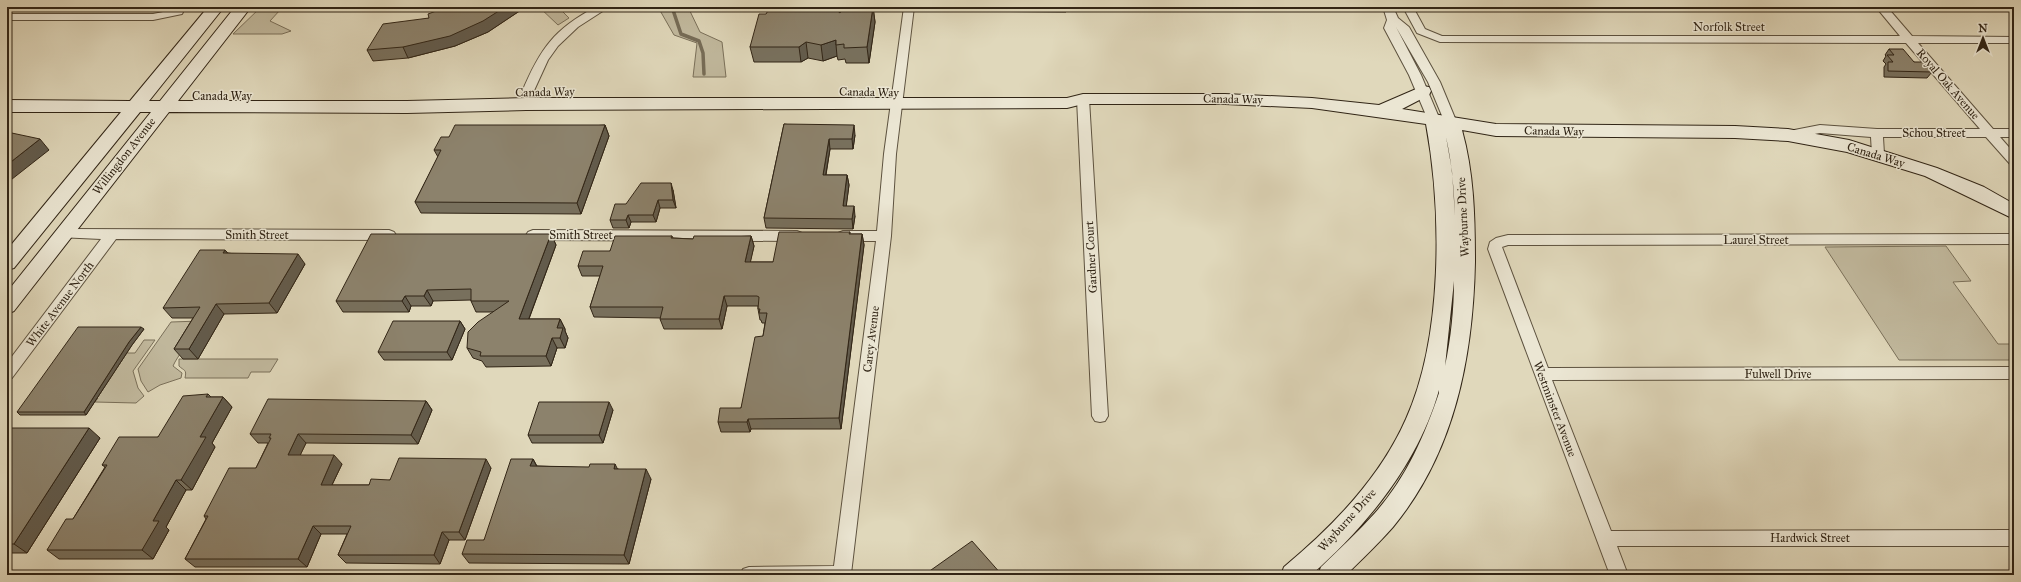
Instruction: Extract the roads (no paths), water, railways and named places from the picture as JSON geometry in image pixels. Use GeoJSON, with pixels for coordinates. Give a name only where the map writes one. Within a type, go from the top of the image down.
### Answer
{"type":"FeatureCollection","features":[{"type":"Feature","properties":{"kind":"main road","name":"Willingdon Avenue"},"geometry":{"type":"LineString","coordinates":[[7,263],[216,7]]}},
{"type":"Feature","properties":{"kind":"main road","name":"Willingdon Avenue"},"geometry":{"type":"LineString","coordinates":[[7,306],[167,101],[243,7]]}},
{"type":"Feature","properties":{"kind":"main road"},"geometry":{"type":"LineString","coordinates":[[1380,111],[1406,101],[1423,91]]}},
{"type":"Feature","properties":{"kind":"main road","name":"Canada Way"},"geometry":{"type":"LineString","coordinates":[[7,106],[528,92],[898,98],[1067,103],[1083,99],[1269,100],[1312,103],[1380,111],[1500,130],[1735,132],[1788,135],[1823,141],[1878,154],[1931,172],[1977,192],[2014,212]]}},
{"type":"Feature","properties":{"kind":"main road","name":"Canada Way"},"geometry":{"type":"LineString","coordinates":[[7,95],[137,102]]}},
{"type":"Feature","properties":{"kind":"main road","name":"Canada Way"},"geometry":{"type":"LineString","coordinates":[[167,101],[407,107],[898,98]]}},
{"type":"Feature","properties":{"kind":"main road","name":"Wayburne Drive"},"geometry":{"type":"LineString","coordinates":[[1305,571],[1347,523],[1389,469],[1408,439],[1426,396],[1436,362],[1446,263],[1442,122]]}},
{"type":"Feature","properties":{"kind":"main road","name":"Wayburne Drive"},"geometry":{"type":"LineString","coordinates":[[1330,575],[1385,518],[1408,486],[1436,435],[1447,406],[1460,346],[1464,311],[1465,208],[1455,136],[1442,122]]}},
{"type":"Feature","properties":{"kind":"main road"},"geometry":{"type":"LineString","coordinates":[[1426,396],[1447,406]]}},
{"type":"Feature","properties":{"kind":"street"},"geometry":{"type":"LineString","coordinates":[[528,92],[544,56],[558,39],[574,25],[604,7]]}},
{"type":"Feature","properties":{"kind":"street","name":"Carey Avenue"},"geometry":{"type":"LineString","coordinates":[[842,574],[884,236],[890,154],[909,7]]}},
{"type":"Feature","properties":{"kind":"street","name":"Wayburne Drive"},"geometry":{"type":"LineString","coordinates":[[1388,7],[1393,20],[1403,27],[1434,82],[1442,122]]}},
{"type":"Feature","properties":{"kind":"street","name":"Norfolk Street"},"geometry":{"type":"LineString","coordinates":[[1408,7],[1423,33],[1444,39],[2014,40]]}},
{"type":"Feature","properties":{"kind":"street","name":"Royal Oak Avenue"},"geometry":{"type":"LineString","coordinates":[[1881,7],[2014,161]]}},
{"type":"Feature","properties":{"kind":"street"},"geometry":{"type":"LineString","coordinates":[[7,18],[153,17],[178,12]]}},
{"type":"Feature","properties":{"kind":"street","name":"Wayburne Drive"},"geometry":{"type":"LineString","coordinates":[[1393,20],[1390,28],[1423,91],[1442,122]]}},
{"type":"Feature","properties":{"kind":"street","name":"Gardner Court"},"geometry":{"type":"LineString","coordinates":[[1083,99],[1100,416]]}},
{"type":"Feature","properties":{"kind":"street","name":"Schou Street"},"geometry":{"type":"LineString","coordinates":[[1788,135],[1820,129],[1877,133],[2014,132]]}},
{"type":"Feature","properties":{"kind":"street"},"geometry":{"type":"LineString","coordinates":[[1877,133],[1878,154]]}},
{"type":"Feature","properties":{"kind":"street","name":"Smith Street"},"geometry":{"type":"LineString","coordinates":[[63,234],[405,235]]}},
{"type":"Feature","properties":{"kind":"street","name":"White Avenue North"},"geometry":{"type":"LineString","coordinates":[[7,374],[112,234]]}},
{"type":"Feature","properties":{"kind":"street","name":"Smith Street"},"geometry":{"type":"LineString","coordinates":[[523,235],[808,236]]}},
{"type":"Feature","properties":{"kind":"street"},"geometry":{"type":"LineString","coordinates":[[831,236],[884,236]]}},
{"type":"Feature","properties":{"kind":"street","name":"Laurel Street"},"geometry":{"type":"LineString","coordinates":[[1498,242],[1508,240],[2014,239]]}},
{"type":"Feature","properties":{"kind":"street","name":"Westminster Avenue"},"geometry":{"type":"LineString","coordinates":[[1498,242],[1495,245],[1495,249],[1619,575]]}},
{"type":"Feature","properties":{"kind":"street","name":"Fulwell Drive"},"geometry":{"type":"LineString","coordinates":[[1542,374],[2014,373]]}},
{"type":"Feature","properties":{"kind":"street","name":"Hardwick Street"},"geometry":{"type":"LineString","coordinates":[[1605,539],[2014,538]]}},
{"type":"Feature","properties":{"kind":"street"},"geometry":{"type":"LineString","coordinates":[[749,575],[842,574]]}},
{"type":"Feature","properties":{"kind":"waterway"},"geometry":{"type":"LineString","coordinates":[[672,7],[681,34],[699,41],[703,53],[704,74]]}}]}
